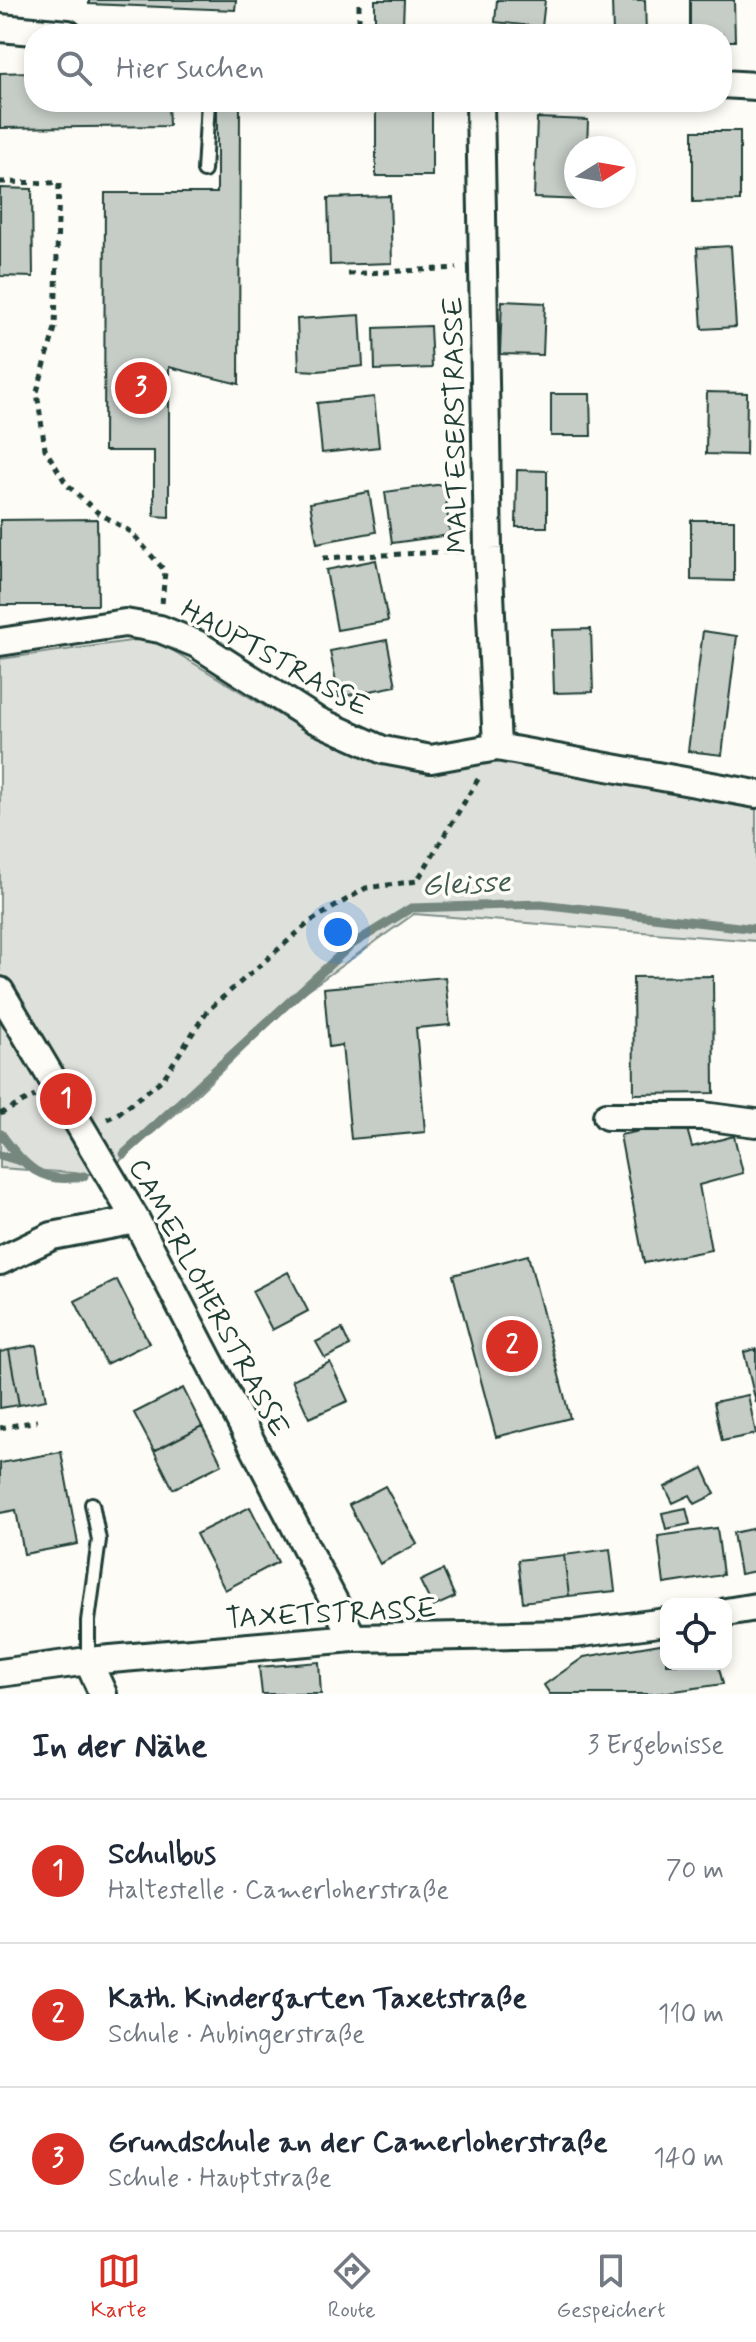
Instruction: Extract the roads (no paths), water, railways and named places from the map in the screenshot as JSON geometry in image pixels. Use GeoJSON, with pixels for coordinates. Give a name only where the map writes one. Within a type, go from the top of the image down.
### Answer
{"type":"FeatureCollection","features":[{"type":"Feature","properties":{"kind":"street"},"geometry":{"type":"LineString","coordinates":[[0,28],[24,30]]}},
{"type":"Feature","properties":{"kind":"street"},"geometry":{"type":"LineString","coordinates":[[732,85],[756,86]]}},
{"type":"Feature","properties":{"kind":"street","name":"MALTESERSTRASSE"},"geometry":{"type":"LineString","coordinates":[[480,112],[488,549],[497,747]]}},
{"type":"Feature","properties":{"kind":"street","name":"HAUPTSTRASSE"},"geometry":{"type":"LineString","coordinates":[[0,642],[125,623],[160,629],[197,644],[314,719],[383,750],[431,759],[497,747],[756,794]]}},
{"type":"Feature","properties":{"kind":"street","name":"CAMERLOHERSTRASSE"},"geometry":{"type":"LineString","coordinates":[[0,991],[136,1220],[353,1638]]}},
{"type":"Feature","properties":{"kind":"street"},"geometry":{"type":"LineString","coordinates":[[607,1116],[703,1116],[756,1123]]}},
{"type":"Feature","properties":{"kind":"street"},"geometry":{"type":"LineString","coordinates":[[0,1261],[52,1236],[136,1220]]}},
{"type":"Feature","properties":{"kind":"street"},"geometry":{"type":"LineString","coordinates":[[732,1611],[756,1607]]}},
{"type":"Feature","properties":{"kind":"street","name":"TAXETSTRASSE"},"geometry":{"type":"LineString","coordinates":[[0,1673],[88,1661],[353,1638],[574,1634],[660,1623]]}},
{"type":"Feature","properties":{"kind":"street"},"geometry":{"type":"LineString","coordinates":[[88,1661],[103,1694]]}},
{"type":"Feature","properties":{"kind":"lane"},"geometry":{"type":"LineString","coordinates":[[204,171],[207,112]]}},
{"type":"Feature","properties":{"kind":"lane"},"geometry":{"type":"LineString","coordinates":[[88,1661],[88,1621],[99,1540],[92,1504]]}},
{"type":"Feature","properties":{"kind":"waterway","name":"Gleisse"},"geometry":{"type":"LineString","coordinates":[[124,1154],[351,945],[411,908],[541,904],[756,929]]}},
{"type":"Feature","properties":{"kind":"waterway","name":"Gleisse"},"geometry":{"type":"LineString","coordinates":[[1,1134],[35,1171],[57,1178],[84,1176]]}},
{"type":"Feature","properties":{"kind":"waterway"},"geometry":{"type":"LineString","coordinates":[[0,1155],[20,1161]]}},
{"type":"Feature","properties":{"kind":"place","name":"Grundschule an der Camerloherstraße"},"geometry":{"type":"Point","coordinates":[141,388]}},
{"type":"Feature","properties":{"kind":"place","name":"Schulbus"},"geometry":{"type":"Point","coordinates":[66,1099]}},
{"type":"Feature","properties":{"kind":"place","name":"Kath. Kindergarten Taxetstraße"},"geometry":{"type":"Point","coordinates":[512,1346]}}]}
